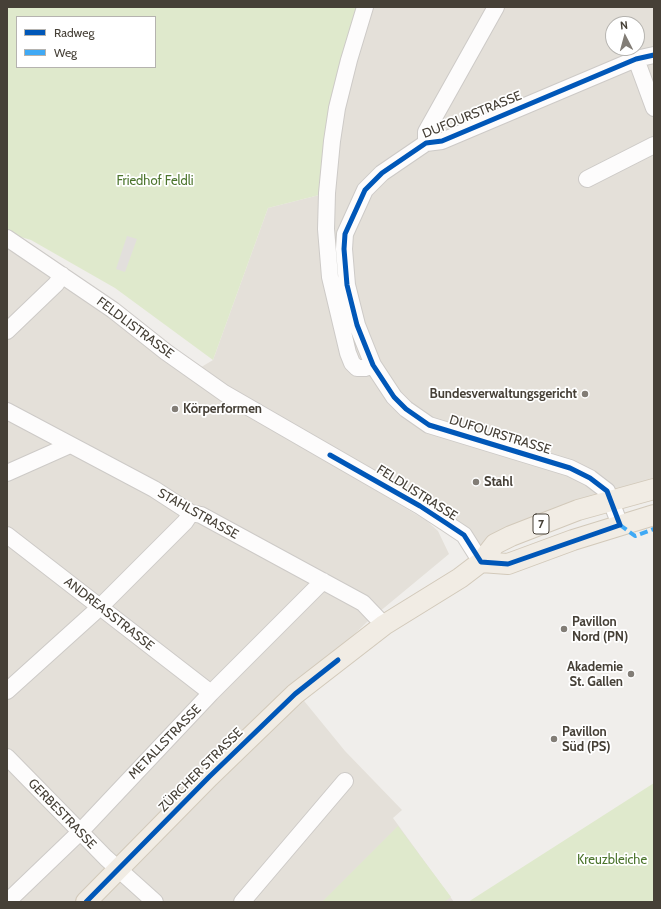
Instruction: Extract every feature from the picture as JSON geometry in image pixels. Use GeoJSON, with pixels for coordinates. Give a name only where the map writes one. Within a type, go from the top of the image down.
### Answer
{"type":"FeatureCollection","features":[{"type":"Feature","properties":{"kind":"main road","name":"7"},"geometry":{"type":"LineString","coordinates":[[481,562],[495,544],[511,536],[610,500],[654,489]]}},
{"type":"Feature","properties":{"kind":"main road","name":"7"},"geometry":{"type":"LineString","coordinates":[[481,562],[508,564],[620,524],[654,515]]}},
{"type":"Feature","properties":{"kind":"main road","name":"ZÜRCHER STRASSE"},"geometry":{"type":"LineString","coordinates":[[86,902],[209,777],[295,694],[384,625],[460,578],[481,562]]}},
{"type":"Feature","properties":{"kind":"street"},"geometry":{"type":"LineString","coordinates":[[365,7],[349,60],[337,108],[327,193],[326,229],[330,277],[348,353],[352,362],[357,368],[365,368],[373,365]]}},
{"type":"Feature","properties":{"kind":"street"},"geometry":{"type":"LineString","coordinates":[[426,143],[426,132],[496,7]]}},
{"type":"Feature","properties":{"kind":"street","name":"DUFOURSTRASSE"},"geometry":{"type":"LineString","coordinates":[[620,524],[607,491],[597,483],[570,468],[429,425],[406,409],[394,397],[373,365],[357,325],[344,268],[345,234],[365,190],[382,173],[426,143],[442,141],[636,59],[654,55]]}},
{"type":"Feature","properties":{"kind":"street"},"geometry":{"type":"LineString","coordinates":[[636,59],[654,108]]}},
{"type":"Feature","properties":{"kind":"street"},"geometry":{"type":"LineString","coordinates":[[587,179],[654,145]]}},
{"type":"Feature","properties":{"kind":"street","name":"FELDLISTRASSE"},"geometry":{"type":"LineString","coordinates":[[7,238],[113,310],[166,352],[224,393],[408,498],[464,535],[481,562]]}},
{"type":"Feature","properties":{"kind":"street"},"geometry":{"type":"LineString","coordinates":[[8,330],[56,284],[62,275]]}},
{"type":"Feature","properties":{"kind":"street","name":"STAHLSTRASSE"},"geometry":{"type":"LineString","coordinates":[[7,411],[159,492],[191,513],[201,516],[363,603],[384,625]]}},
{"type":"Feature","properties":{"kind":"street"},"geometry":{"type":"LineString","coordinates":[[7,473],[70,444]]}},
{"type":"Feature","properties":{"kind":"street"},"geometry":{"type":"LineString","coordinates":[[7,691],[99,608],[185,522],[191,513]]}},
{"type":"Feature","properties":{"kind":"street","name":"ANDREASSTRASSE"},"geometry":{"type":"LineString","coordinates":[[7,535],[99,608],[212,693]]}},
{"type":"Feature","properties":{"kind":"street","name":"METALLSTRASSE"},"geometry":{"type":"LineString","coordinates":[[7,902],[80,832],[212,693],[323,581]]}},
{"type":"Feature","properties":{"kind":"street","name":"GERBESTRASSE"},"geometry":{"type":"LineString","coordinates":[[7,757],[118,870],[155,902]]}},
{"type":"Feature","properties":{"kind":"street"},"geometry":{"type":"LineString","coordinates":[[242,902],[345,781]]}},
{"type":"Feature","properties":{"kind":"shaded area"},"geometry":{"type":"Polygon","coordinates":[[[365,7],[654,7],[654,489],[489,550],[471,545],[193,372],[213,360],[268,208],[327,193],[365,7]]]}},
{"type":"Feature","properties":{"kind":"shaded area"},"geometry":{"type":"Polygon","coordinates":[[[127,236],[137,239],[125,272],[116,269],[127,236]]]}},
{"type":"Feature","properties":{"kind":"shaded area"},"geometry":{"type":"Polygon","coordinates":[[[7,238],[235,406],[427,521],[438,531],[449,554],[367,622],[296,691],[345,751],[402,810],[393,818],[454,902],[7,902],[7,238]]]}},
{"type":"Feature","properties":{"kind":"green space","name":"Friedhof Feldli"},"geometry":{"type":"Polygon","coordinates":[[[7,7],[365,7],[327,193],[268,208],[213,360],[115,288],[31,240],[7,233],[7,7]]]}},
{"type":"Feature","properties":{"kind":"green space","name":"Kreuzbleiche"},"geometry":{"type":"Polygon","coordinates":[[[654,783],[654,902],[468,902],[654,783]]]}},
{"type":"Feature","properties":{"kind":"green space"},"geometry":{"type":"Polygon","coordinates":[[[398,826],[451,897],[444,902],[322,902],[398,826]]]}},
{"type":"Feature","properties":{"kind":"marked path"},"geometry":{"type":"LineString","coordinates":[[620,525],[635,536],[654,529]]}},
{"type":"Feature","properties":{"kind":"cycle path"},"geometry":{"type":"LineString","coordinates":[[620,525],[607,491],[590,478],[570,468],[429,425],[406,409],[394,397],[373,365],[357,325],[347,285],[344,249],[345,234],[365,190],[382,173],[426,143],[442,141],[636,59],[654,55]]}},
{"type":"Feature","properties":{"kind":"cycle path"},"geometry":{"type":"LineString","coordinates":[[330,455],[420,506],[464,535],[481,562],[508,564],[620,525]]}},
{"type":"Feature","properties":{"kind":"cycle path"},"geometry":{"type":"LineString","coordinates":[[86,902],[209,777],[295,694],[338,660]]}},
{"type":"Feature","properties":{"kind":"place","name":"Bundesverwaltungsgericht"},"geometry":{"type":"Point","coordinates":[585,394]}},
{"type":"Feature","properties":{"kind":"place","name":"Körperformen"},"geometry":{"type":"Point","coordinates":[175,409]}},
{"type":"Feature","properties":{"kind":"place","name":"Stahl"},"geometry":{"type":"Point","coordinates":[476,482]}},
{"type":"Feature","properties":{"kind":"place","name":"Pavillon Nord (PN)"},"geometry":{"type":"Point","coordinates":[564,629]}},
{"type":"Feature","properties":{"kind":"place","name":"Akademie St. Gallen"},"geometry":{"type":"Point","coordinates":[631,674]}},
{"type":"Feature","properties":{"kind":"place","name":"Pavillon Süd (PS)"},"geometry":{"type":"Point","coordinates":[554,739]}}]}
